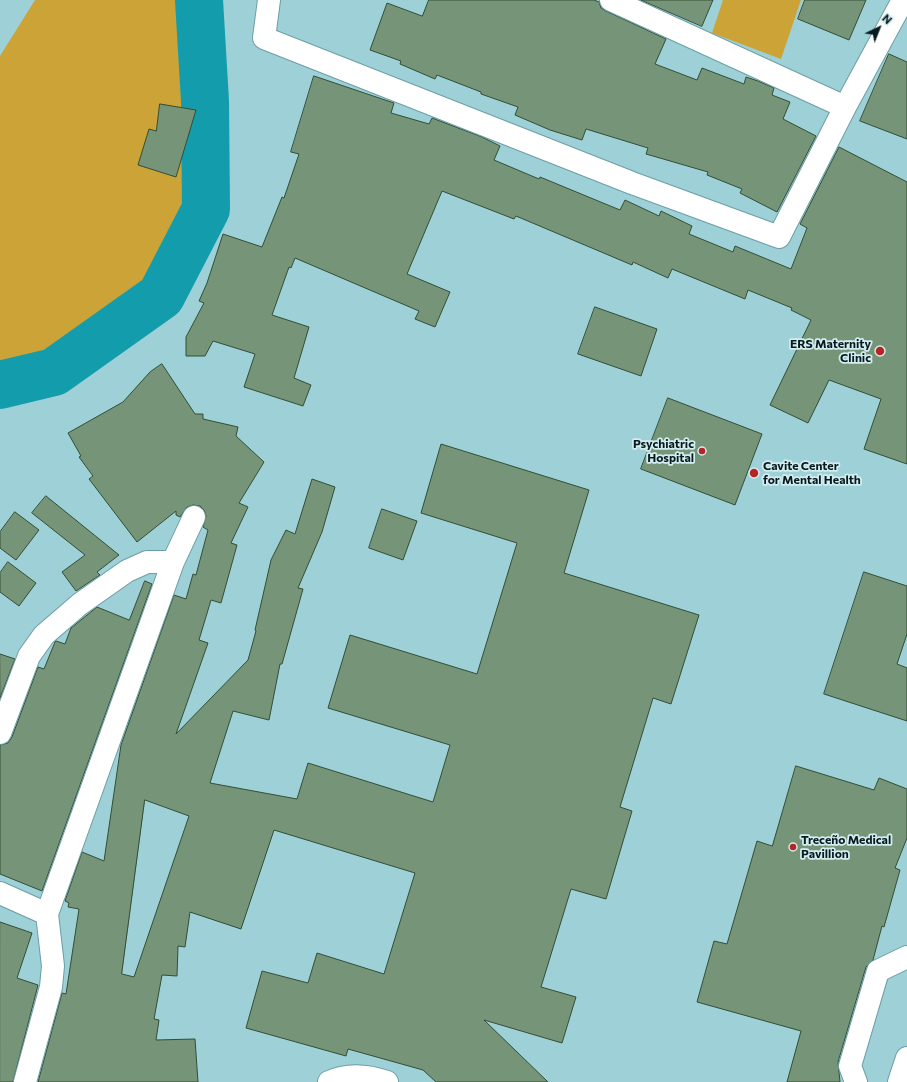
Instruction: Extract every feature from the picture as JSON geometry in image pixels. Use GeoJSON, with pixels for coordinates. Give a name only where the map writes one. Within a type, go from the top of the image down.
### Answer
{"type":"FeatureCollection","features":[{"type":"Feature","properties":{"kind":"street"},"geometry":{"type":"LineString","coordinates":[[269,0],[264,38],[632,183],[779,237],[845,107],[903,0],[907,1]]}},
{"type":"Feature","properties":{"kind":"street"},"geometry":{"type":"LineString","coordinates":[[611,0],[845,107]]}},
{"type":"Feature","properties":{"kind":"street"},"geometry":{"type":"LineString","coordinates":[[26,1082],[51,987],[52,966],[47,914],[173,562],[194,517]]}},
{"type":"Feature","properties":{"kind":"street"},"geometry":{"type":"LineString","coordinates":[[0,733],[30,656],[44,635],[80,604],[127,571],[147,562],[173,562]]}},
{"type":"Feature","properties":{"kind":"street"},"geometry":{"type":"LineString","coordinates":[[0,893],[47,914]]}},
{"type":"Feature","properties":{"kind":"street"},"geometry":{"type":"LineString","coordinates":[[856,1082],[850,1066],[878,971],[907,957]]}},
{"type":"Feature","properties":{"kind":"street"},"geometry":{"type":"LineString","coordinates":[[899,1082],[907,1058]]}},
{"type":"Feature","properties":{"kind":"street"},"geometry":{"type":"LineString","coordinates":[[329,1082],[340,1077],[355,1075],[375,1078],[386,1082]]}},
{"type":"Feature","properties":{"kind":"shaded area"},"geometry":{"type":"Polygon","coordinates":[[[35,0],[210,0],[217,50],[202,44],[206,209],[161,296],[54,372],[0,385],[0,56],[35,0]]]}},
{"type":"Feature","properties":{"kind":"shaded area"},"geometry":{"type":"Polygon","coordinates":[[[723,0],[801,0],[781,59],[712,33],[723,0]]]}},
{"type":"Feature","properties":{"kind":"building"},"geometry":{"type":"Polygon","coordinates":[[[429,0],[594,0],[599,2],[601,8],[606,11],[666,39],[655,64],[697,80],[702,68],[744,84],[746,77],[774,88],[772,95],[790,102],[783,119],[816,136],[777,212],[740,193],[742,189],[707,175],[708,172],[646,154],[648,148],[586,129],[582,140],[550,130],[515,115],[518,107],[481,94],[481,92],[437,75],[435,79],[400,64],[401,61],[370,50],[387,3],[422,16],[429,0]]]}},
{"type":"Feature","properties":{"kind":"building"},"geometry":{"type":"Polygon","coordinates":[[[641,0],[713,0],[702,26],[641,0]]]}},
{"type":"Feature","properties":{"kind":"building"},"geometry":{"type":"Polygon","coordinates":[[[805,0],[866,0],[849,40],[798,19],[805,0]]]}},
{"type":"Feature","properties":{"kind":"building"},"geometry":{"type":"Polygon","coordinates":[[[889,54],[907,62],[907,139],[860,121],[889,54]]]}},
{"type":"Feature","properties":{"kind":"building"},"geometry":{"type":"Polygon","coordinates":[[[314,76],[394,103],[391,113],[429,124],[432,118],[482,137],[500,146],[494,160],[539,179],[540,177],[620,210],[625,200],[659,216],[661,211],[692,226],[689,234],[733,252],[735,246],[791,269],[807,228],[800,224],[839,147],[907,182],[907,464],[864,449],[881,399],[829,380],[808,423],[770,405],[811,320],[791,310],[792,308],[748,290],[745,299],[672,269],[668,278],[633,262],[632,265],[516,216],[514,219],[442,191],[407,274],[450,292],[435,327],[415,319],[419,311],[295,258],[291,268],[289,267],[272,315],[309,327],[294,378],[311,385],[303,406],[244,387],[255,354],[213,341],[205,356],[186,356],[186,337],[204,303],[199,301],[207,283],[223,234],[262,247],[282,197],[284,198],[299,154],[291,152],[314,76]]]}},
{"type":"Feature","properties":{"kind":"building"},"geometry":{"type":"Polygon","coordinates":[[[160,104],[196,110],[176,177],[138,165],[149,129],[156,131],[160,104]]]}},
{"type":"Feature","properties":{"kind":"building"},"geometry":{"type":"Polygon","coordinates":[[[595,307],[657,329],[641,376],[578,354],[595,307]]]}},
{"type":"Feature","properties":{"kind":"building"},"geometry":{"type":"Polygon","coordinates":[[[162,364],[195,414],[203,414],[203,419],[238,427],[236,436],[264,462],[239,503],[248,507],[231,543],[237,545],[221,603],[211,600],[199,640],[208,643],[176,734],[248,660],[256,631],[271,560],[286,530],[295,534],[312,479],[335,487],[322,532],[298,588],[303,589],[282,664],[280,664],[269,720],[233,711],[210,783],[297,799],[308,763],[433,802],[450,745],[328,708],[350,635],[477,674],[517,543],[421,513],[441,444],[589,490],[564,573],[699,615],[671,704],[653,698],[620,807],[632,811],[606,899],[571,889],[541,987],[576,997],[562,1043],[484,1020],[548,1082],[436,1082],[423,1070],[348,1049],[346,1056],[246,1028],[262,971],[308,983],[317,953],[384,974],[415,873],[274,830],[241,929],[190,912],[185,947],[178,946],[177,976],[162,975],[154,1019],[159,1020],[156,1040],[195,1039],[198,1082],[38,1082],[62,993],[66,994],[79,909],[68,907],[69,903],[65,901],[82,852],[104,861],[121,745],[174,595],[186,599],[193,574],[196,575],[208,530],[203,527],[206,516],[204,510],[200,506],[193,505],[187,507],[180,517],[176,515],[176,511],[137,542],[89,479],[93,476],[79,457],[81,456],[68,433],[123,402],[150,372],[162,364]],[[145,800],[122,974],[134,977],[189,816],[145,800]]]}},
{"type":"Feature","properties":{"kind":"building","name":"Psychiatric Hospital"},"geometry":{"type":"Polygon","coordinates":[[[668,398],[762,434],[735,505],[641,469],[668,398]]]}},
{"type":"Feature","properties":{"kind":"building"},"geometry":{"type":"Polygon","coordinates":[[[46,496],[119,555],[97,572],[100,575],[76,591],[62,572],[85,555],[32,513],[46,496]]]}},
{"type":"Feature","properties":{"kind":"building"},"geometry":{"type":"Polygon","coordinates":[[[382,509],[417,521],[403,560],[369,548],[382,509]]]}},
{"type":"Feature","properties":{"kind":"building"},"geometry":{"type":"Polygon","coordinates":[[[15,512],[39,530],[16,560],[0,548],[0,532],[15,512]]]}},
{"type":"Feature","properties":{"kind":"building"},"geometry":{"type":"Polygon","coordinates":[[[8,562],[36,583],[19,606],[0,592],[0,573],[8,562]]]}},
{"type":"Feature","properties":{"kind":"building"},"geometry":{"type":"Polygon","coordinates":[[[864,572],[907,586],[907,634],[897,664],[907,668],[907,721],[824,694],[864,572]]]}},
{"type":"Feature","properties":{"kind":"building"},"geometry":{"type":"Polygon","coordinates":[[[145,581],[152,584],[42,891],[0,874],[0,745],[8,743],[12,737],[38,667],[44,669],[55,642],[65,644],[71,628],[97,607],[129,620],[145,581]]]}},
{"type":"Feature","properties":{"kind":"building"},"geometry":{"type":"Polygon","coordinates":[[[0,654],[15,659],[0,698],[0,654]]]}},
{"type":"Feature","properties":{"kind":"building"},"geometry":{"type":"Polygon","coordinates":[[[796,766],[874,790],[879,778],[907,789],[907,838],[895,868],[900,870],[873,960],[866,967],[838,1062],[840,1082],[787,1082],[801,1031],[697,1002],[714,941],[727,944],[757,841],[772,846],[796,766]]]}},
{"type":"Feature","properties":{"kind":"building"},"geometry":{"type":"Polygon","coordinates":[[[0,922],[32,933],[17,978],[38,985],[13,1082],[0,1082],[0,922]]]}},
{"type":"Feature","properties":{"kind":"waterway"},"geometry":{"type":"LineString","coordinates":[[0,385],[54,372],[161,296],[206,209],[205,101],[199,0]]}},
{"type":"Feature","properties":{"kind":"place","name":"ERS Maternity Clinic"},"geometry":{"type":"Point","coordinates":[880,351]}},
{"type":"Feature","properties":{"kind":"place","name":"Psychiatric Hospital"},"geometry":{"type":"Point","coordinates":[702,451]}},
{"type":"Feature","properties":{"kind":"place","name":"Cavite Center for Mental Health"},"geometry":{"type":"Point","coordinates":[754,473]}},
{"type":"Feature","properties":{"kind":"place","name":"Treceño Medical Pavillion"},"geometry":{"type":"Point","coordinates":[793,847]}}]}
